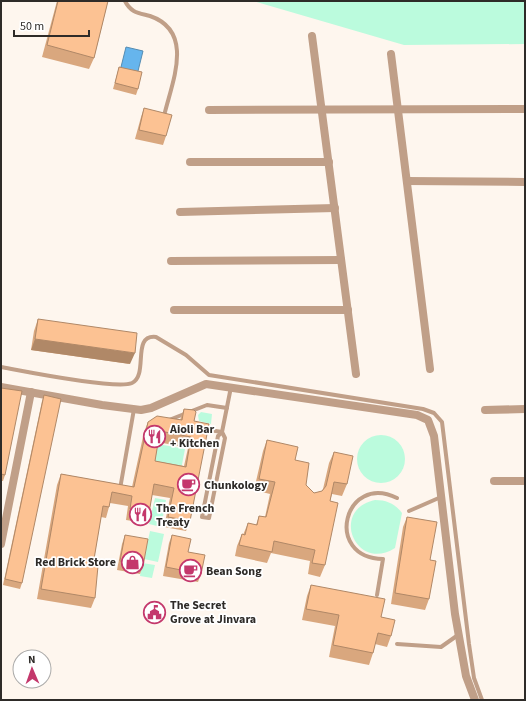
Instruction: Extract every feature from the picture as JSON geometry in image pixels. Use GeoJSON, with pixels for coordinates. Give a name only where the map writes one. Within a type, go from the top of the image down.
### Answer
{"type":"FeatureCollection","features":[{"type":"Feature","properties":{"kind":"street"},"geometry":{"type":"LineString","coordinates":[[312,36],[356,374]]}},
{"type":"Feature","properties":{"kind":"street"},"geometry":{"type":"LineString","coordinates":[[392,54],[430,369]]}},
{"type":"Feature","properties":{"kind":"street"},"geometry":{"type":"LineString","coordinates":[[210,110],[525,109]]}},
{"type":"Feature","properties":{"kind":"street"},"geometry":{"type":"LineString","coordinates":[[190,162],[328,162]]}},
{"type":"Feature","properties":{"kind":"street"},"geometry":{"type":"LineString","coordinates":[[407,181],[525,182]]}},
{"type":"Feature","properties":{"kind":"street"},"geometry":{"type":"LineString","coordinates":[[180,212],[335,208]]}},
{"type":"Feature","properties":{"kind":"street"},"geometry":{"type":"LineString","coordinates":[[171,262],[341,260]]}},
{"type":"Feature","properties":{"kind":"street"},"geometry":{"type":"LineString","coordinates":[[174,310],[348,310]]}},
{"type":"Feature","properties":{"kind":"street"},"geometry":{"type":"LineString","coordinates":[[1,386],[134,409],[151,408],[206,384],[417,415],[428,420],[434,436],[459,635],[466,676],[475,700]]}},
{"type":"Feature","properties":{"kind":"street"},"geometry":{"type":"LineString","coordinates":[[1,544],[31,392]]}},
{"type":"Feature","properties":{"kind":"street"},"geometry":{"type":"LineString","coordinates":[[485,410],[525,409]]}},
{"type":"Feature","properties":{"kind":"street"},"geometry":{"type":"LineString","coordinates":[[494,481],[525,481]]}},
{"type":"Feature","properties":{"kind":"lane"},"geometry":{"type":"LineString","coordinates":[[125,1],[134,12],[156,19],[162,23],[175,40],[178,61],[165,112]]}},
{"type":"Feature","properties":{"kind":"lane"},"geometry":{"type":"LineString","coordinates":[[1,367],[90,382],[125,385],[136,380],[145,340],[156,337],[186,355],[209,375],[416,408],[434,413],[442,422],[469,644],[474,678],[482,700]]}},
{"type":"Feature","properties":{"kind":"lane"},"geometry":{"type":"LineString","coordinates":[[222,432],[225,438],[209,518],[202,517],[218,436],[222,432],[231,387]]}},
{"type":"Feature","properties":{"kind":"lane"},"geometry":{"type":"LineString","coordinates":[[165,422],[207,405],[227,408]]}},
{"type":"Feature","properties":{"kind":"lane"},"geometry":{"type":"LineString","coordinates":[[120,489],[134,409]]}},
{"type":"Feature","properties":{"kind":"lane"},"geometry":{"type":"LineString","coordinates":[[187,413],[192,418]]}},
{"type":"Feature","properties":{"kind":"lane"},"geometry":{"type":"LineString","coordinates":[[198,423],[203,428],[222,432]]}},
{"type":"Feature","properties":{"kind":"lane"},"geometry":{"type":"LineString","coordinates":[[377,595],[383,559],[369,558],[357,551],[349,540],[346,527],[347,520],[352,507],[357,501],[369,494],[384,493],[397,498]]}},
{"type":"Feature","properties":{"kind":"lane"},"geometry":{"type":"LineString","coordinates":[[409,511],[441,496]]}},
{"type":"Feature","properties":{"kind":"lane"},"geometry":{"type":"LineString","coordinates":[[397,644],[441,647],[459,635]]}},
{"type":"Feature","properties":{"kind":"green space"},"geometry":{"type":"Polygon","coordinates":[[[253,1],[525,1],[525,44],[404,45],[253,1]]]}},
{"type":"Feature","properties":{"kind":"green space"},"geometry":{"type":"Polygon","coordinates":[[[201,412],[212,414],[211,424],[199,421],[198,415],[201,412]]]}},
{"type":"Feature","properties":{"kind":"green space"},"geometry":{"type":"Polygon","coordinates":[[[376,435],[386,435],[398,442],[405,454],[405,464],[398,476],[386,483],[376,483],[368,479],[361,472],[357,464],[357,454],[361,446],[368,439],[376,435]]]}},
{"type":"Feature","properties":{"kind":"green space"},"geometry":{"type":"Polygon","coordinates":[[[158,444],[185,449],[180,475],[153,470],[158,444]]]}},
{"type":"Feature","properties":{"kind":"green space"},"geometry":{"type":"Polygon","coordinates":[[[155,498],[166,500],[161,527],[149,524],[155,498]]]}},
{"type":"Feature","properties":{"kind":"green space"},"geometry":{"type":"Polygon","coordinates":[[[375,500],[390,503],[397,507],[402,513],[395,548],[381,554],[369,552],[359,546],[353,537],[351,526],[353,515],[361,506],[375,500]]]}},
{"type":"Feature","properties":{"kind":"green space"},"geometry":{"type":"Polygon","coordinates":[[[150,531],[164,534],[158,562],[144,559],[150,531]]]}},
{"type":"Feature","properties":{"kind":"green space"},"geometry":{"type":"Polygon","coordinates":[[[142,563],[155,565],[152,578],[140,576],[142,563]]]}},
{"type":"Feature","properties":{"kind":"water"},"geometry":{"type":"Polygon","coordinates":[[[126,47],[143,51],[137,75],[120,71],[126,47]]]}},
{"type":"Feature","properties":{"kind":"building"},"geometry":{"type":"Polygon","coordinates":[[[58,1],[108,1],[94,58],[47,45],[58,1]]]}},
{"type":"Feature","properties":{"kind":"building"},"geometry":{"type":"Polygon","coordinates":[[[119,67],[142,72],[138,89],[115,83],[119,67]]]}},
{"type":"Feature","properties":{"kind":"building"},"geometry":{"type":"Polygon","coordinates":[[[144,108],[172,115],[166,136],[139,130],[144,108]]]}},
{"type":"Feature","properties":{"kind":"building"},"geometry":{"type":"Polygon","coordinates":[[[38,319],[137,333],[135,353],[35,339],[38,319]]]}},
{"type":"Feature","properties":{"kind":"building"},"geometry":{"type":"Polygon","coordinates":[[[1,388],[22,391],[5,475],[1,474],[1,388]]]}},
{"type":"Feature","properties":{"kind":"building"},"geometry":{"type":"Polygon","coordinates":[[[44,395],[61,399],[22,583],[5,579],[44,395]]]}},
{"type":"Feature","properties":{"kind":"building"},"geometry":{"type":"Polygon","coordinates":[[[184,409],[194,410],[196,412],[194,421],[209,424],[190,521],[168,517],[174,488],[154,484],[149,513],[130,509],[132,496],[112,492],[109,507],[103,506],[93,565],[98,566],[95,598],[41,589],[61,474],[134,487],[148,422],[157,416],[182,420],[184,409]],[[160,431],[155,461],[186,467],[191,437],[160,431]]]}},
{"type":"Feature","properties":{"kind":"building"},"geometry":{"type":"Polygon","coordinates":[[[267,440],[298,447],[295,460],[309,463],[306,485],[314,493],[322,491],[326,486],[334,452],[353,456],[347,484],[334,482],[330,501],[338,503],[325,565],[312,563],[315,550],[274,541],[272,552],[239,545],[242,534],[245,535],[248,523],[257,525],[259,516],[266,517],[275,482],[259,479],[267,440]]]}},
{"type":"Feature","properties":{"kind":"building"},"geometry":{"type":"Polygon","coordinates":[[[407,517],[437,522],[430,560],[436,561],[429,599],[395,593],[407,517]]]}},
{"type":"Feature","properties":{"kind":"building"},"geometry":{"type":"Polygon","coordinates":[[[125,535],[148,539],[143,566],[120,561],[125,535]]]}},
{"type":"Feature","properties":{"kind":"building"},"geometry":{"type":"Polygon","coordinates":[[[172,535],[191,539],[188,552],[205,555],[201,574],[166,567],[172,535]]]}},
{"type":"Feature","properties":{"kind":"building"},"geometry":{"type":"Polygon","coordinates":[[[311,585],[385,599],[381,617],[395,620],[391,636],[378,633],[373,653],[333,645],[339,615],[306,609],[311,585]]]}},
{"type":"Feature","properties":{"kind":"place","name":"Aioli Bar + Kitchen"},"geometry":{"type":"Point","coordinates":[154,436]}},
{"type":"Feature","properties":{"kind":"place","name":"Chunkology"},"geometry":{"type":"Point","coordinates":[188,485]}},
{"type":"Feature","properties":{"kind":"place","name":"The French Treaty"},"geometry":{"type":"Point","coordinates":[141,515]}},
{"type":"Feature","properties":{"kind":"place","name":"Red Brick Store"},"geometry":{"type":"Point","coordinates":[132,562]}},
{"type":"Feature","properties":{"kind":"place","name":"Bean Song"},"geometry":{"type":"Point","coordinates":[191,571]}},
{"type":"Feature","properties":{"kind":"place","name":"The Secret Grove at Jinvara"},"geometry":{"type":"Point","coordinates":[155,612]}}]}
